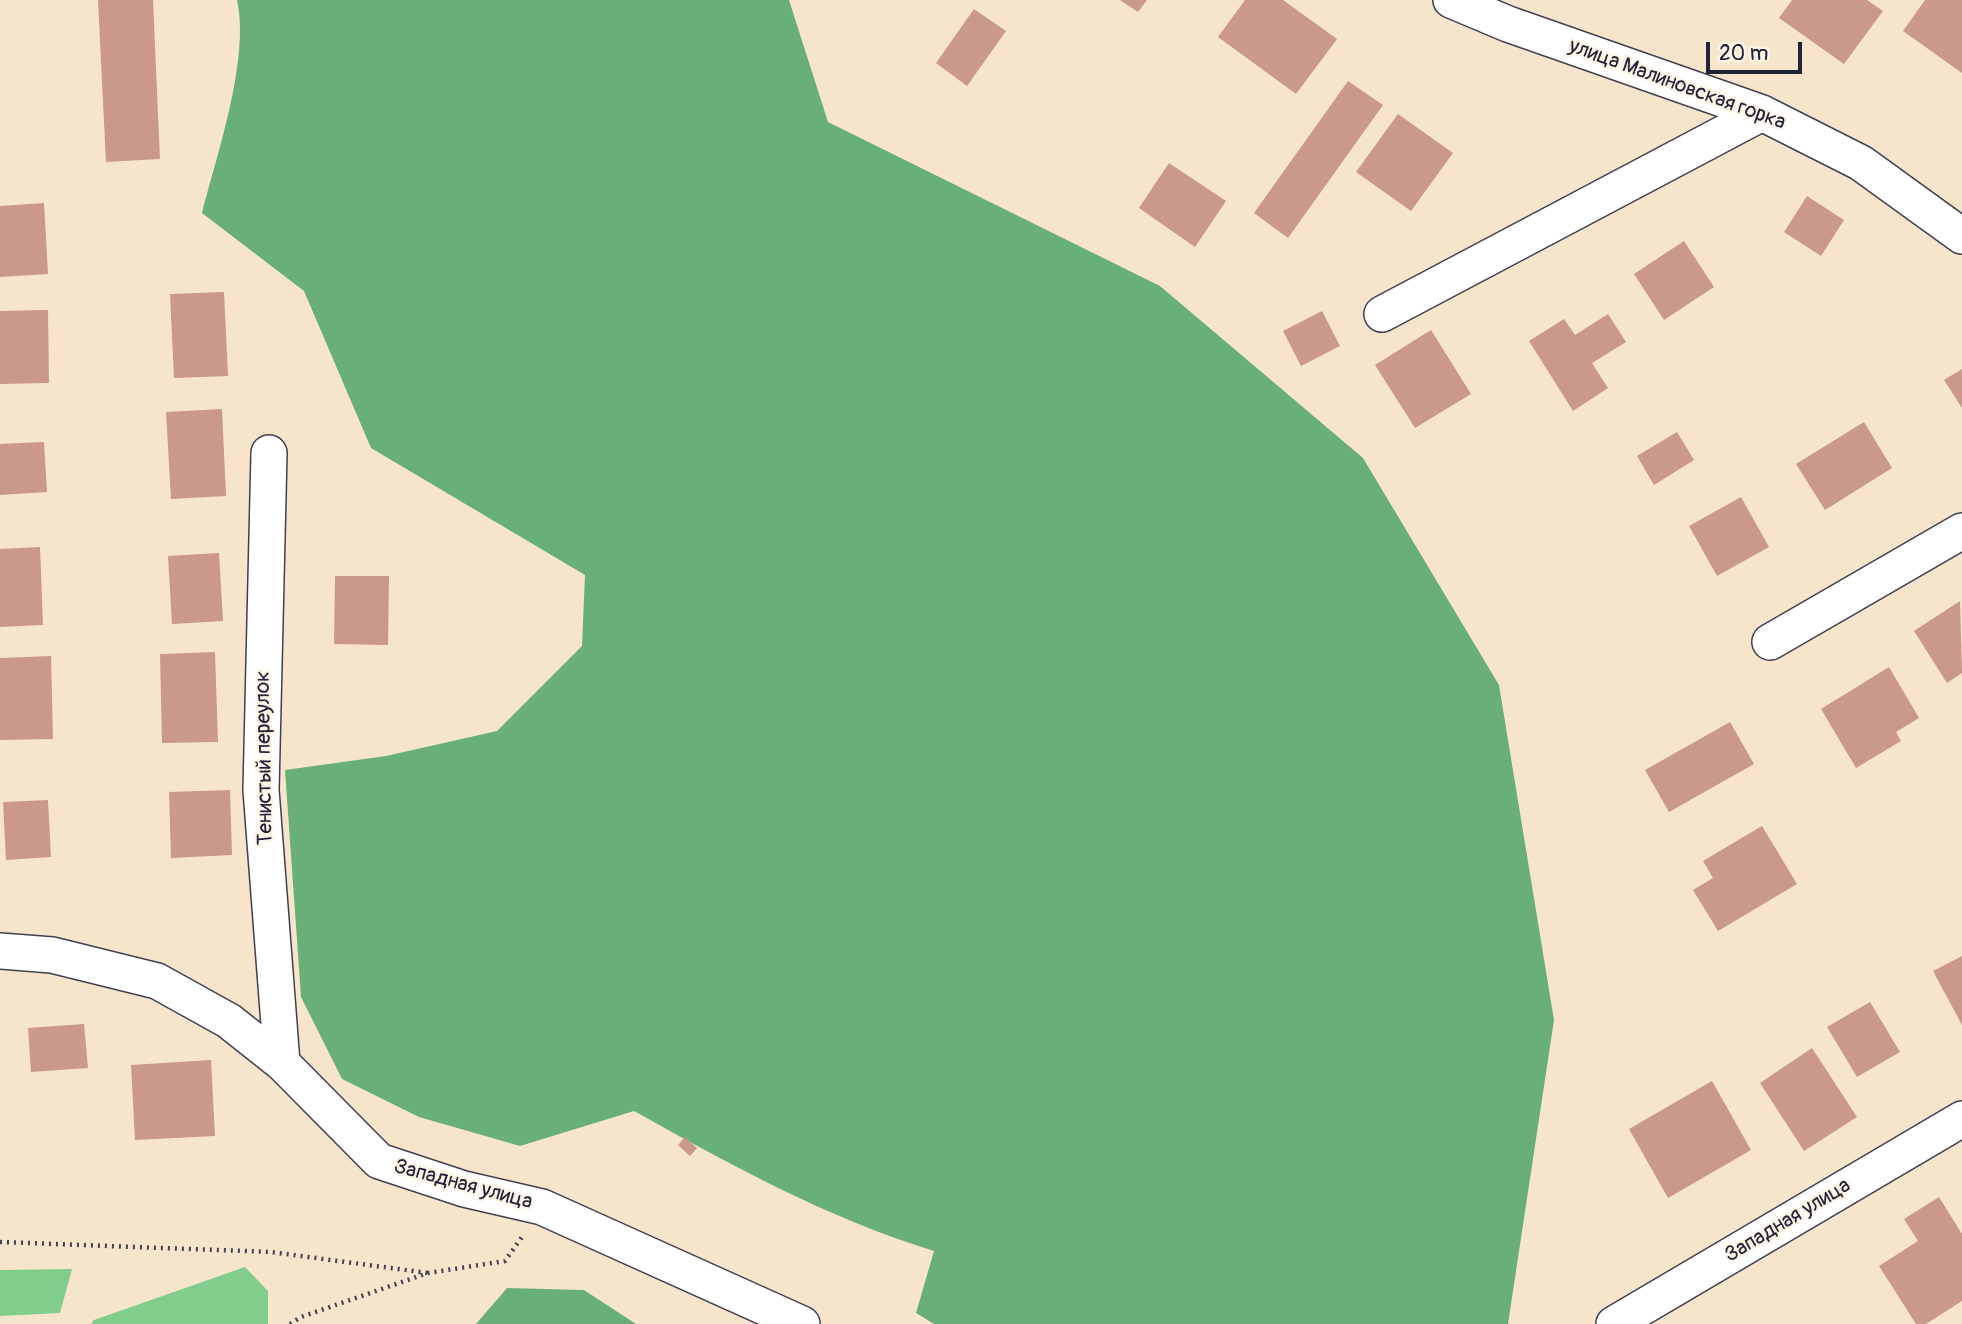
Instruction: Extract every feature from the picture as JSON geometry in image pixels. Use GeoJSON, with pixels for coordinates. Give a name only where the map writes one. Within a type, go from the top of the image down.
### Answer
{"type":"FeatureCollection","features":[{"type":"Feature","properties":{"kind":"street","name":"улица Малиновская горка"},"geometry":{"type":"LineString","coordinates":[[1451,0],[1508,24],[1762,113],[1861,163],[1962,236]]}},
{"type":"Feature","properties":{"kind":"street"},"geometry":{"type":"LineString","coordinates":[[1382,314],[1762,113]]}},
{"type":"Feature","properties":{"kind":"street","name":"Тенистый переулок"},"geometry":{"type":"LineString","coordinates":[[269,453],[261,790],[282,1063]]}},
{"type":"Feature","properties":{"kind":"street"},"geometry":{"type":"LineString","coordinates":[[1770,642],[1962,531]]}},
{"type":"Feature","properties":{"kind":"street","name":"Западная улица"},"geometry":{"type":"LineString","coordinates":[[0,951],[52,955],[157,981],[229,1021],[282,1063],[379,1161],[464,1189],[542,1207],[802,1324]]}},
{"type":"Feature","properties":{"kind":"street","name":"Западная улица"},"geometry":{"type":"LineString","coordinates":[[1614,1324],[1962,1118]]}},
{"type":"Feature","properties":{"kind":"path"},"geometry":{"type":"LineString","coordinates":[[290,1324],[301,1317],[428,1273],[505,1261],[542,1207]]}},
{"type":"Feature","properties":{"kind":"path"},"geometry":{"type":"LineString","coordinates":[[0,1242],[271,1252],[428,1273]]}},
{"type":"Feature","properties":{"kind":"path"},"geometry":{"type":"LineString","coordinates":[[301,1317],[301,1324]]}},
{"type":"Feature","properties":{"kind":"green space"},"geometry":{"type":"Polygon","coordinates":[[[237,0],[789,0],[828,122],[1160,286],[1363,458],[1499,685],[1554,1020],[1508,1324],[934,1324],[916,1313],[934,1251],[856,1223],[780,1189],[634,1111],[520,1146],[419,1117],[342,1079],[301,997],[285,770],[386,756],[497,731],[582,646],[585,575],[371,448],[304,291],[202,213],[236,78],[240,24],[237,0]]]}},
{"type":"Feature","properties":{"kind":"green space"},"geometry":{"type":"Polygon","coordinates":[[[245,1267],[268,1291],[268,1324],[91,1324],[94,1320],[245,1267]]]}},
{"type":"Feature","properties":{"kind":"green space"},"geometry":{"type":"Polygon","coordinates":[[[72,1269],[60,1313],[0,1316],[0,1270],[72,1269]]]}},
{"type":"Feature","properties":{"kind":"green space"},"geometry":{"type":"Polygon","coordinates":[[[507,1288],[584,1290],[636,1324],[476,1324],[507,1288]]]}},
{"type":"Feature","properties":{"kind":"building"},"geometry":{"type":"Polygon","coordinates":[[[98,0],[153,0],[160,159],[106,162],[98,0]]]}},
{"type":"Feature","properties":{"kind":"building"},"geometry":{"type":"Polygon","coordinates":[[[1120,0],[1147,0],[1138,12],[1120,0]]]}},
{"type":"Feature","properties":{"kind":"building"},"geometry":{"type":"Polygon","coordinates":[[[1245,0],[1283,0],[1337,39],[1296,94],[1218,37],[1245,0]]]}},
{"type":"Feature","properties":{"kind":"building"},"geometry":{"type":"Polygon","coordinates":[[[1792,0],[1867,0],[1883,11],[1844,64],[1779,18],[1792,0]]]}},
{"type":"Feature","properties":{"kind":"building"},"geometry":{"type":"Polygon","coordinates":[[[1925,0],[1962,0],[1962,73],[1903,31],[1925,0]]]}},
{"type":"Feature","properties":{"kind":"building"},"geometry":{"type":"Polygon","coordinates":[[[974,9],[1006,31],[967,86],[936,63],[974,9]]]}},
{"type":"Feature","properties":{"kind":"building"},"geometry":{"type":"Polygon","coordinates":[[[1348,81],[1383,105],[1288,238],[1254,213],[1348,81]]]}},
{"type":"Feature","properties":{"kind":"building"},"geometry":{"type":"Polygon","coordinates":[[[1398,114],[1453,153],[1411,211],[1356,172],[1398,114]]]}},
{"type":"Feature","properties":{"kind":"building"},"geometry":{"type":"Polygon","coordinates":[[[1169,163],[1226,201],[1195,247],[1139,208],[1169,163]]]}},
{"type":"Feature","properties":{"kind":"building"},"geometry":{"type":"Polygon","coordinates":[[[1807,196],[1844,220],[1821,256],[1784,232],[1807,196]]]}},
{"type":"Feature","properties":{"kind":"building"},"geometry":{"type":"Polygon","coordinates":[[[44,203],[48,274],[0,277],[0,206],[44,203]]]}},
{"type":"Feature","properties":{"kind":"building"},"geometry":{"type":"Polygon","coordinates":[[[1684,241],[1714,287],[1664,320],[1634,274],[1684,241]]]}},
{"type":"Feature","properties":{"kind":"building"},"geometry":{"type":"Polygon","coordinates":[[[224,292],[228,376],[174,378],[170,294],[224,292]]]}},
{"type":"Feature","properties":{"kind":"building"},"geometry":{"type":"Polygon","coordinates":[[[48,310],[49,383],[0,384],[0,311],[48,310]]]}},
{"type":"Feature","properties":{"kind":"building"},"geometry":{"type":"Polygon","coordinates":[[[1322,311],[1340,346],[1301,366],[1283,331],[1322,311]]]}},
{"type":"Feature","properties":{"kind":"building"},"geometry":{"type":"Polygon","coordinates":[[[1608,314],[1626,342],[1592,363],[1608,388],[1573,411],[1529,341],[1564,319],[1575,335],[1608,314]]]}},
{"type":"Feature","properties":{"kind":"building"},"geometry":{"type":"Polygon","coordinates":[[[1431,330],[1471,394],[1415,428],[1375,365],[1431,330]]]}},
{"type":"Feature","properties":{"kind":"building"},"geometry":{"type":"Polygon","coordinates":[[[1962,369],[1962,408],[1944,380],[1962,369]]]}},
{"type":"Feature","properties":{"kind":"building"},"geometry":{"type":"Polygon","coordinates":[[[222,409],[226,496],[171,499],[166,412],[222,409]]]}},
{"type":"Feature","properties":{"kind":"building"},"geometry":{"type":"Polygon","coordinates":[[[1864,422],[1892,468],[1825,510],[1796,464],[1864,422]]]}},
{"type":"Feature","properties":{"kind":"building"},"geometry":{"type":"Polygon","coordinates":[[[1677,432],[1694,460],[1654,485],[1637,456],[1677,432]]]}},
{"type":"Feature","properties":{"kind":"building"},"geometry":{"type":"Polygon","coordinates":[[[44,442],[47,492],[0,495],[0,444],[44,442]]]}},
{"type":"Feature","properties":{"kind":"building"},"geometry":{"type":"Polygon","coordinates":[[[1741,497],[1769,547],[1717,576],[1689,526],[1741,497]]]}},
{"type":"Feature","properties":{"kind":"building"},"geometry":{"type":"Polygon","coordinates":[[[40,547],[43,625],[0,627],[0,549],[40,547]]]}},
{"type":"Feature","properties":{"kind":"building"},"geometry":{"type":"Polygon","coordinates":[[[219,553],[223,621],[172,624],[168,556],[219,553]]]}},
{"type":"Feature","properties":{"kind":"building"},"geometry":{"type":"Polygon","coordinates":[[[335,576],[389,576],[388,645],[334,644],[335,576]]]}},
{"type":"Feature","properties":{"kind":"building"},"geometry":{"type":"Polygon","coordinates":[[[1960,601],[1962,673],[1947,683],[1914,631],[1960,601]]]}},
{"type":"Feature","properties":{"kind":"building"},"geometry":{"type":"Polygon","coordinates":[[[215,652],[218,742],[162,743],[160,654],[215,652]]]}},
{"type":"Feature","properties":{"kind":"building"},"geometry":{"type":"Polygon","coordinates":[[[51,656],[53,739],[0,740],[0,658],[51,656]]]}},
{"type":"Feature","properties":{"kind":"building"},"geometry":{"type":"Polygon","coordinates":[[[1889,667],[1919,718],[1896,732],[1901,741],[1856,768],[1821,709],[1889,667]]]}},
{"type":"Feature","properties":{"kind":"building"},"geometry":{"type":"Polygon","coordinates":[[[1730,722],[1754,764],[1669,812],[1645,770],[1730,722]]]}},
{"type":"Feature","properties":{"kind":"building"},"geometry":{"type":"Polygon","coordinates":[[[230,790],[232,855],[171,858],[169,792],[230,790]]]}},
{"type":"Feature","properties":{"kind":"building"},"geometry":{"type":"Polygon","coordinates":[[[48,800],[51,857],[6,860],[3,802],[48,800]]]}},
{"type":"Feature","properties":{"kind":"building"},"geometry":{"type":"Polygon","coordinates":[[[1762,826],[1797,884],[1718,931],[1693,890],[1713,878],[1703,861],[1762,826]]]}},
{"type":"Feature","properties":{"kind":"building"},"geometry":{"type":"Polygon","coordinates":[[[1962,956],[1962,1025],[1933,971],[1962,956]]]}},
{"type":"Feature","properties":{"kind":"building"},"geometry":{"type":"Polygon","coordinates":[[[1870,1002],[1900,1052],[1857,1077],[1827,1027],[1870,1002]]]}},
{"type":"Feature","properties":{"kind":"building"},"geometry":{"type":"Polygon","coordinates":[[[84,1024],[88,1068],[31,1072],[28,1028],[84,1024]]]}},
{"type":"Feature","properties":{"kind":"building"},"geometry":{"type":"Polygon","coordinates":[[[1812,1048],[1857,1117],[1804,1151],[1760,1083],[1812,1048]]]}},
{"type":"Feature","properties":{"kind":"building"},"geometry":{"type":"Polygon","coordinates":[[[211,1060],[215,1136],[135,1140],[131,1065],[211,1060]]]}},
{"type":"Feature","properties":{"kind":"building"},"geometry":{"type":"Polygon","coordinates":[[[1712,1081],[1751,1150],[1668,1198],[1629,1129],[1712,1081]]]}},
{"type":"Feature","properties":{"kind":"building"},"geometry":{"type":"Polygon","coordinates":[[[685,1137],[697,1148],[690,1156],[678,1145],[685,1137]]]}},
{"type":"Feature","properties":{"kind":"building"},"geometry":{"type":"Polygon","coordinates":[[[1939,1197],[1962,1234],[1962,1301],[1926,1324],[1916,1324],[1879,1266],[1918,1241],[1904,1219],[1939,1197]]]}}]}
